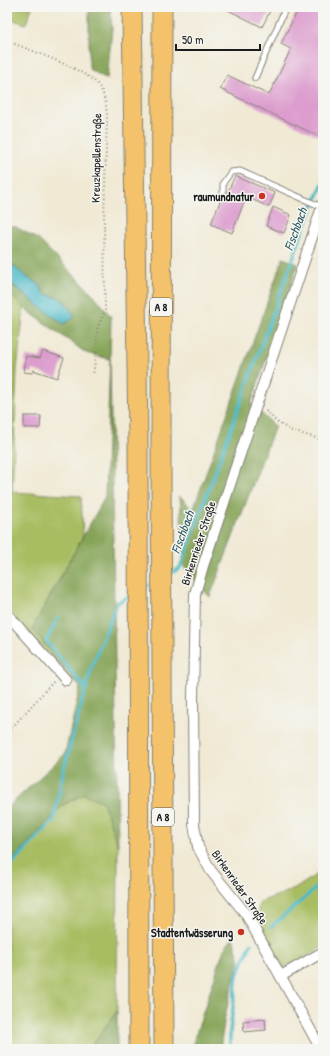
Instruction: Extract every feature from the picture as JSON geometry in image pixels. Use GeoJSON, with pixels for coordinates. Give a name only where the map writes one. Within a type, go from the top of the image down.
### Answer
{"type":"FeatureCollection","features":[{"type":"Feature","properties":{"kind":"highway","name":"A 8"},"geometry":{"type":"LineString","coordinates":[[132,7],[138,440],[139,1049]]}},
{"type":"Feature","properties":{"kind":"highway","name":"A 8"},"geometry":{"type":"LineString","coordinates":[[162,7],[161,578],[164,1049]]}},
{"type":"Feature","properties":{"kind":"street","name":"Birkenrieder Straße"},"geometry":{"type":"LineString","coordinates":[[321,1049],[246,914],[211,871],[198,847],[194,824],[193,698],[195,594],[322,206]]}},
{"type":"Feature","properties":{"kind":"street"},"geometry":{"type":"LineString","coordinates":[[7,614],[63,677]]}},
{"type":"Feature","properties":{"kind":"street"},"geometry":{"type":"LineString","coordinates":[[281,976],[323,952]]}},
{"type":"Feature","properties":{"kind":"lane"},"geometry":{"type":"LineString","coordinates":[[255,78],[286,7]]}},
{"type":"Feature","properties":{"kind":"lane"},"geometry":{"type":"LineString","coordinates":[[223,194],[223,184],[231,172],[240,172],[322,206]]}},
{"type":"Feature","properties":{"kind":"path","name":"Kreuzkapellenstraße"},"geometry":{"type":"LineString","coordinates":[[7,41],[82,72],[98,85],[106,100],[104,219],[105,310],[97,329],[96,355],[93,376]]}},
{"type":"Feature","properties":{"kind":"path"},"geometry":{"type":"LineString","coordinates":[[257,404],[264,408],[278,423],[292,431],[323,440]]}},
{"type":"Feature","properties":{"kind":"path"},"geometry":{"type":"LineString","coordinates":[[7,733],[63,677]]}},
{"type":"Feature","properties":{"kind":"green space"},"geometry":{"type":"Polygon","coordinates":[[[7,7],[32,7],[26,24],[7,18],[7,7]]]}},
{"type":"Feature","properties":{"kind":"green space"},"geometry":{"type":"Polygon","coordinates":[[[89,7],[110,7],[112,29],[107,79],[89,69],[89,7]]]}},
{"type":"Feature","properties":{"kind":"green space"},"geometry":{"type":"Polygon","coordinates":[[[7,226],[16,227],[39,240],[95,296],[111,317],[110,359],[86,353],[24,308],[7,291],[7,226]],[[9,263],[7,281],[40,307],[63,300],[43,293],[40,285],[25,276],[9,263]]]}},
{"type":"Feature","properties":{"kind":"green space"},"geometry":{"type":"Polygon","coordinates":[[[283,258],[298,264],[251,404],[275,426],[210,597],[184,567],[180,496],[193,510],[283,258]]]}},
{"type":"Feature","properties":{"kind":"green space"},"geometry":{"type":"Polygon","coordinates":[[[7,291],[24,308],[17,369],[12,492],[81,496],[83,536],[32,629],[80,687],[7,610],[7,291]]]}},
{"type":"Feature","properties":{"kind":"green space"},"geometry":{"type":"Polygon","coordinates":[[[110,359],[118,846],[103,802],[84,794],[63,805],[7,867],[7,808],[65,754],[80,687],[32,629],[105,497],[110,359]]]}},
{"type":"Feature","properties":{"kind":"green space"},"geometry":{"type":"Polygon","coordinates":[[[84,794],[103,801],[118,846],[117,1011],[89,1049],[7,1049],[7,867],[63,805],[84,794]]]}},
{"type":"Feature","properties":{"kind":"green space"},"geometry":{"type":"Polygon","coordinates":[[[323,870],[323,947],[291,965],[283,967],[259,928],[263,925],[258,914],[260,902],[295,889],[323,870]]]}},
{"type":"Feature","properties":{"kind":"green space"},"geometry":{"type":"Polygon","coordinates":[[[233,938],[240,960],[225,1016],[220,1049],[191,1049],[224,949],[233,938]]]}},
{"type":"Feature","properties":{"kind":"green space"},"geometry":{"type":"Polygon","coordinates":[[[117,1011],[117,1049],[89,1049],[117,1011]]]}},
{"type":"Feature","properties":{"kind":"water"},"geometry":{"type":"Polygon","coordinates":[[[9,262],[25,276],[40,285],[43,293],[63,300],[75,317],[64,324],[40,307],[7,280],[9,262]]]}},
{"type":"Feature","properties":{"kind":"building"},"geometry":{"type":"Polygon","coordinates":[[[222,7],[272,7],[262,27],[222,7]]]}},
{"type":"Feature","properties":{"kind":"building"},"geometry":{"type":"Polygon","coordinates":[[[299,7],[323,7],[323,125],[318,136],[220,89],[227,75],[269,95],[291,49],[281,44],[299,7]]]}},
{"type":"Feature","properties":{"kind":"building"},"geometry":{"type":"Polygon","coordinates":[[[235,176],[275,193],[269,207],[246,197],[232,233],[211,224],[221,199],[224,200],[235,176]]]}},
{"type":"Feature","properties":{"kind":"building"},"geometry":{"type":"Polygon","coordinates":[[[273,207],[291,215],[284,233],[266,226],[273,207]]]}},
{"type":"Feature","properties":{"kind":"building"},"geometry":{"type":"Polygon","coordinates":[[[43,351],[64,358],[57,378],[33,370],[32,373],[24,372],[26,356],[40,358],[43,351]]]}},
{"type":"Feature","properties":{"kind":"building"},"geometry":{"type":"Polygon","coordinates":[[[24,416],[41,416],[40,428],[24,428],[24,416]]]}},
{"type":"Feature","properties":{"kind":"building"},"geometry":{"type":"Polygon","coordinates":[[[265,1019],[266,1030],[244,1032],[243,1021],[265,1019]]]}},
{"type":"Feature","properties":{"kind":"waterway","name":"Fischbach"},"geometry":{"type":"LineString","coordinates":[[168,575],[180,568],[306,223],[323,183]]}},
{"type":"Feature","properties":{"kind":"waterway","name":"Fischbach"},"geometry":{"type":"LineString","coordinates":[[144,588],[156,581]]}},
{"type":"Feature","properties":{"kind":"waterway","name":"Fischbach"},"geometry":{"type":"LineString","coordinates":[[7,869],[54,820],[62,776],[91,669],[117,603],[133,594]]}},
{"type":"Feature","properties":{"kind":"waterway"},"geometry":{"type":"LineString","coordinates":[[58,618],[46,641],[86,689]]}},
{"type":"Feature","properties":{"kind":"waterway"},"geometry":{"type":"LineString","coordinates":[[271,927],[323,882]]}},
{"type":"Feature","properties":{"kind":"waterway"},"geometry":{"type":"LineString","coordinates":[[230,1049],[230,1031],[237,975],[251,944]]}},
{"type":"Feature","properties":{"kind":"place","name":"raumundnatur"},"geometry":{"type":"Point","coordinates":[262,196]}},
{"type":"Feature","properties":{"kind":"place","name":"Stadtentwässerung"},"geometry":{"type":"Point","coordinates":[241,932]}}]}
